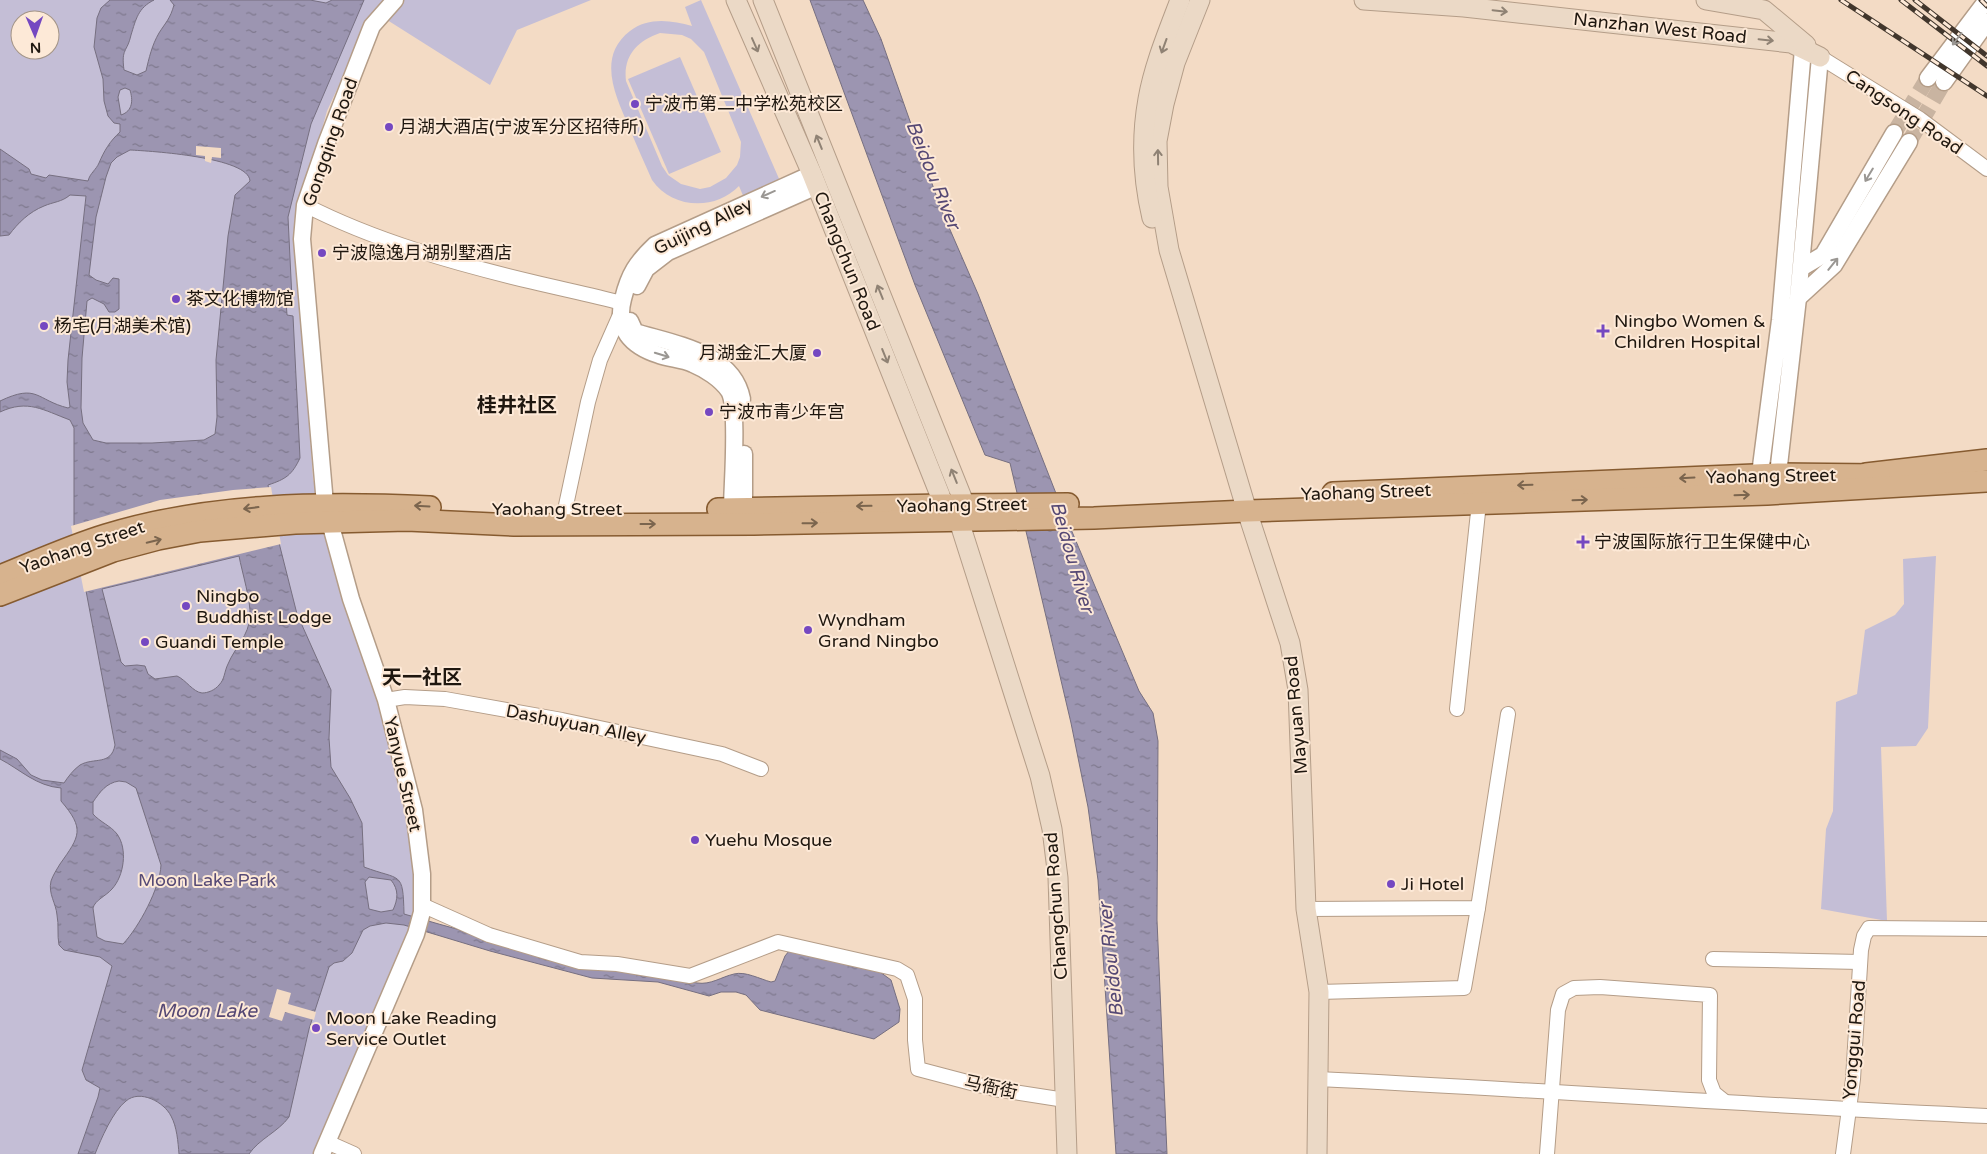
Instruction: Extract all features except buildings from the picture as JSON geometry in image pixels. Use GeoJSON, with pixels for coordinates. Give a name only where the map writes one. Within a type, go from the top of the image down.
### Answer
{"type":"FeatureCollection","features":[{"type":"Feature","properties":{"kind":"main road","name":"Changchun Road"},"geometry":{"type":"LineString","coordinates":[[736,0],[815,180],[944,505]]}},
{"type":"Feature","properties":{"kind":"main road","name":"Changchun Road"},"geometry":{"type":"LineString","coordinates":[[762,0],[962,516],[1040,776],[1052,829],[1058,878],[1067,1154]]}},
{"type":"Feature","properties":{"kind":"main road","name":"Mayuan Road"},"geometry":{"type":"LineString","coordinates":[[1180,0],[1160,56],[1148,99],[1143,140],[1146,192],[1158,244],[1166,264],[1181,291]]}},
{"type":"Feature","properties":{"kind":"main road","name":"Mayuan Road"},"geometry":{"type":"LineString","coordinates":[[1200,0],[1175,62],[1164,104],[1158,141],[1158,187],[1169,250],[1245,504],[1290,643],[1298,690],[1306,909],[1318,992],[1317,1154]]}},
{"type":"Feature","properties":{"kind":"main road","name":"Nanzhan West Road"},"geometry":{"type":"LineString","coordinates":[[1364,0],[1464,7],[1791,43],[1820,57]]}},
{"type":"Feature","properties":{"kind":"main road","name":"Nanzhan West Road"},"geometry":{"type":"LineString","coordinates":[[1706,0],[1764,10],[1820,57]]}},
{"type":"Feature","properties":{"kind":"main road"},"geometry":{"type":"LineString","coordinates":[[1853,482],[1987,460]]}},
{"type":"Feature","properties":{"kind":"main road"},"geometry":{"type":"LineString","coordinates":[[1962,478],[1987,471]]}},
{"type":"Feature","properties":{"kind":"main road","name":"Yaohang Street"},"geometry":{"type":"LineString","coordinates":[[327,513],[407,520],[533,525],[962,516],[1768,481],[1853,482],[1962,478]]}},
{"type":"Feature","properties":{"kind":"main road"},"geometry":{"type":"LineString","coordinates":[[1962,478],[1987,481]]}},
{"type":"Feature","properties":{"kind":"main road","name":"Yaohang Street"},"geometry":{"type":"LineString","coordinates":[[1245,504],[1479,503],[1768,481]]}},
{"type":"Feature","properties":{"kind":"main road"},"geometry":{"type":"LineString","coordinates":[[1853,482],[1987,490]]}},
{"type":"Feature","properties":{"kind":"main road","name":"Yaohang Street"},"geometry":{"type":"LineString","coordinates":[[0,595],[15,577],[106,535],[166,520],[260,507],[301,514],[944,505],[962,516]]}},
{"type":"Feature","properties":{"kind":"street","name":"Gongqing Road"},"geometry":{"type":"LineString","coordinates":[[327,513],[302,239],[305,205],[326,144],[372,26],[395,0]]}},
{"type":"Feature","properties":{"kind":"street"},"geometry":{"type":"LineString","coordinates":[[1986,0],[1936,80],[1987,22]]}},
{"type":"Feature","properties":{"kind":"street"},"geometry":{"type":"LineString","coordinates":[[1768,481],[1803,49]]}},
{"type":"Feature","properties":{"kind":"street"},"geometry":{"type":"LineString","coordinates":[[1768,481],[1798,298],[1820,57]]}},
{"type":"Feature","properties":{"kind":"street","name":"Cangsong Road"},"geometry":{"type":"LineString","coordinates":[[1820,57],[1920,119],[1987,169]]}},
{"type":"Feature","properties":{"kind":"street","name":"Cangsong Road"},"geometry":{"type":"LineString","coordinates":[[1801,268],[1823,255],[1894,133]]}},
{"type":"Feature","properties":{"kind":"street","name":"Cangsong Road"},"geometry":{"type":"LineString","coordinates":[[1798,298],[1834,265],[1909,142]]}},
{"type":"Feature","properties":{"kind":"street","name":"Guijing Alley"},"geometry":{"type":"LineString","coordinates":[[620,310],[625,290],[637,262],[655,245],[815,180]]}},
{"type":"Feature","properties":{"kind":"street","name":"Guijing Alley"},"geometry":{"type":"LineString","coordinates":[[738,509],[744,412],[740,390],[729,373],[715,359],[635,332],[630,320],[632,296],[646,269],[668,252],[815,180]]}},
{"type":"Feature","properties":{"kind":"street"},"geometry":{"type":"LineString","coordinates":[[305,205],[339,222],[438,256],[533,282],[578,291],[620,310]]}},
{"type":"Feature","properties":{"kind":"street"},"geometry":{"type":"LineString","coordinates":[[620,310],[625,334],[639,346],[658,355],[692,363],[717,378],[730,392],[734,414],[738,509]]}},
{"type":"Feature","properties":{"kind":"street"},"geometry":{"type":"LineString","coordinates":[[565,510],[588,402],[600,360],[620,310]]}},
{"type":"Feature","properties":{"kind":"street"},"geometry":{"type":"LineString","coordinates":[[1457,708],[1479,503]]}},
{"type":"Feature","properties":{"kind":"street","name":"Yanyue Street"},"geometry":{"type":"LineString","coordinates":[[325,1148],[416,934],[422,908],[422,874],[414,810],[386,700],[351,598],[327,513]]}},
{"type":"Feature","properties":{"kind":"street","name":"Dashuyuan Alley"},"geometry":{"type":"LineString","coordinates":[[386,700],[405,697],[445,699],[562,720],[722,754],[761,769]]}},
{"type":"Feature","properties":{"kind":"street"},"geometry":{"type":"LineString","coordinates":[[1318,992],[1464,988],[1508,714]]}},
{"type":"Feature","properties":{"kind":"street","name":"马衙街"},"geometry":{"type":"LineString","coordinates":[[422,908],[489,936],[580,962],[617,964],[690,976],[778,942],[897,969],[907,975],[914,999],[918,1069],[994,1089],[1065,1100]]}},
{"type":"Feature","properties":{"kind":"street"},"geometry":{"type":"LineString","coordinates":[[1306,909],[1478,908]]}},
{"type":"Feature","properties":{"kind":"street","name":"Yonggui Road"},"geometry":{"type":"LineString","coordinates":[[1843,1154],[1853,1079],[1860,962],[1864,936],[1869,928],[1987,929]]}},
{"type":"Feature","properties":{"kind":"street"},"geometry":{"type":"LineString","coordinates":[[1712,959],[1860,962]]}},
{"type":"Feature","properties":{"kind":"street"},"geometry":{"type":"LineString","coordinates":[[1547,1154],[1558,1010],[1563,994],[1574,988],[1600,987],[1710,995],[1709,1080],[1714,1093],[1724,1101]]}},
{"type":"Feature","properties":{"kind":"street"},"geometry":{"type":"LineString","coordinates":[[1318,1079],[1724,1101],[1848,1110],[1987,1116]]}},
{"type":"Feature","properties":{"kind":"street"},"geometry":{"type":"LineString","coordinates":[[325,1148],[354,1154]]}},
{"type":"Feature","properties":{"kind":"green space","name":"Moon Lake Park"},"geometry":{"type":"Polygon","coordinates":[[[0,0],[591,0],[517,30],[490,85],[384,18],[371,16],[327,111],[296,222],[313,478],[326,539],[379,698],[411,835],[417,885],[410,933],[316,1154],[0,1154],[0,0]]]}},
{"type":"Feature","properties":{"kind":"green space"},"geometry":{"type":"Polygon","coordinates":[[[701,0],[780,181],[744,198],[739,186],[718,200],[706,203],[682,201],[660,190],[652,180],[619,103],[612,78],[611,65],[620,41],[630,31],[644,23],[668,21],[692,26],[685,7],[701,0]],[[660,33],[638,45],[629,57],[626,81],[662,166],[668,175],[681,184],[700,189],[710,187],[726,178],[737,165],[740,157],[741,142],[704,52],[691,39],[682,35],[660,33]]]}},
{"type":"Feature","properties":{"kind":"green space"},"geometry":{"type":"Polygon","coordinates":[[[680,57],[721,152],[669,174],[628,79],[680,57]]]}},
{"type":"Feature","properties":{"kind":"green space"},"geometry":{"type":"Polygon","coordinates":[[[1936,556],[1928,728],[1916,746],[1881,747],[1887,921],[1821,909],[1826,829],[1833,811],[1836,702],[1857,694],[1865,630],[1895,615],[1904,604],[1903,559],[1936,556]]]}},
{"type":"Feature","properties":{"kind":"water","name":"Moon Lake"},"geometry":{"type":"Polygon","coordinates":[[[110,0],[154,0],[138,14],[124,54],[124,70],[137,75],[146,71],[154,42],[174,5],[170,0],[310,0],[326,3],[332,0],[364,0],[311,124],[288,217],[292,299],[286,300],[287,315],[293,316],[300,458],[288,476],[268,485],[275,527],[297,614],[331,690],[329,738],[331,767],[350,798],[362,823],[364,867],[398,879],[403,890],[404,914],[586,962],[697,983],[711,982],[738,973],[748,974],[771,982],[775,981],[785,956],[789,951],[880,972],[891,980],[900,1009],[899,1022],[874,1039],[760,1010],[746,995],[736,992],[721,992],[709,996],[658,982],[592,978],[490,951],[404,925],[386,923],[370,926],[363,930],[352,953],[343,961],[334,963],[329,967],[309,1029],[289,1117],[249,1154],[179,1154],[175,1125],[168,1111],[151,1099],[138,1096],[126,1101],[117,1111],[95,1154],[78,1154],[100,1088],[86,1080],[82,1070],[112,966],[100,957],[64,950],[59,945],[58,919],[50,886],[56,870],[72,846],[77,826],[61,801],[61,788],[36,781],[0,759],[0,750],[17,759],[31,775],[42,780],[64,783],[80,765],[110,756],[115,745],[74,527],[74,428],[70,420],[35,407],[19,406],[0,412],[0,401],[22,393],[30,393],[57,405],[70,407],[67,382],[68,360],[86,196],[70,195],[61,201],[39,208],[24,218],[9,235],[0,236],[0,149],[29,169],[31,174],[46,178],[49,175],[88,181],[108,146],[120,132],[120,124],[114,123],[108,116],[104,101],[103,79],[94,47],[97,18],[101,8],[110,0]],[[125,88],[120,90],[118,97],[121,115],[130,108],[132,98],[130,90],[125,88]],[[130,150],[117,157],[111,163],[106,177],[96,217],[89,275],[96,280],[108,284],[113,278],[119,279],[119,309],[115,312],[109,312],[104,304],[92,298],[87,301],[82,358],[81,408],[83,423],[93,440],[106,443],[204,440],[215,434],[217,417],[216,360],[228,236],[235,195],[250,181],[245,173],[234,166],[197,157],[130,150]],[[239,556],[102,589],[121,662],[125,666],[145,666],[148,674],[155,679],[177,676],[202,693],[213,690],[221,683],[228,664],[247,630],[250,616],[239,556]],[[119,781],[110,784],[101,791],[93,802],[93,814],[117,834],[123,847],[122,870],[116,884],[93,908],[97,937],[105,941],[123,944],[136,928],[148,907],[157,885],[161,865],[136,788],[126,782],[119,781]],[[369,877],[365,882],[369,909],[381,912],[393,910],[397,895],[391,880],[369,877]]]}},
{"type":"Feature","properties":{"kind":"water","name":"Beidou River"},"geometry":{"type":"Polygon","coordinates":[[[810,0],[863,0],[881,39],[941,209],[978,294],[1057,496],[1139,691],[1153,713],[1158,741],[1157,920],[1167,1154],[1116,1154],[1098,880],[1088,807],[1071,723],[1010,463],[985,455],[915,285],[810,0]]]}},
{"type":"Feature","properties":{"kind":"pier"},"geometry":{"type":"Polygon","coordinates":[[[196,146],[221,148],[221,158],[212,157],[211,163],[205,161],[205,156],[196,155],[196,146]]]}},
{"type":"Feature","properties":{"kind":"pier"},"geometry":{"type":"Polygon","coordinates":[[[271,487],[281,544],[84,592],[71,526],[160,500],[271,487]]]}},
{"type":"Feature","properties":{"kind":"pier"},"geometry":{"type":"Polygon","coordinates":[[[277,989],[291,993],[288,1004],[316,1012],[314,1020],[285,1012],[282,1021],[269,1017],[277,989]]]}},
{"type":"Feature","properties":{"kind":"tunnel"},"geometry":{"type":"LineString","coordinates":[[1894,133],[1928,78]]}},
{"type":"Feature","properties":{"kind":"tunnel"},"geometry":{"type":"LineString","coordinates":[[1909,142],[1944,82]]}},
{"type":"Feature","properties":{"kind":"railway"},"geometry":{"type":"LineString","coordinates":[[1841,0],[1987,96]]}},
{"type":"Feature","properties":{"kind":"railway"},"geometry":{"type":"LineString","coordinates":[[1901,0],[1987,66]]}},
{"type":"Feature","properties":{"kind":"railway"},"geometry":{"type":"LineString","coordinates":[[1915,0],[1987,56]]}},
{"type":"Feature","properties":{"kind":"railway"},"geometry":{"type":"LineString","coordinates":[[1981,0],[1987,6]]}},
{"type":"Feature","properties":{"kind":"place","name":"宁波市第二中学松苑校区"},"geometry":{"type":"Point","coordinates":[635,104]}},
{"type":"Feature","properties":{"kind":"place","name":"月湖大酒店(宁波军分区招待所)"},"geometry":{"type":"Point","coordinates":[389,127]}},
{"type":"Feature","properties":{"kind":"place","name":"宁波隐逸月湖别墅酒店"},"geometry":{"type":"Point","coordinates":[322,253]}},
{"type":"Feature","properties":{"kind":"place","name":"茶文化博物馆"},"geometry":{"type":"Point","coordinates":[176,299]}},
{"type":"Feature","properties":{"kind":"place","name":"杨宅(月湖美术馆)"},"geometry":{"type":"Point","coordinates":[44,326]}},
{"type":"Feature","properties":{"kind":"place","name":"Ningbo Women & Children Hospital"},"geometry":{"type":"Point","coordinates":[1603,331]}},
{"type":"Feature","properties":{"kind":"place","name":"月湖金汇大厦"},"geometry":{"type":"Point","coordinates":[817,353]}},
{"type":"Feature","properties":{"kind":"place","name":"宁波市青少年宫"},"geometry":{"type":"Point","coordinates":[709,412]}},
{"type":"Feature","properties":{"kind":"place","name":"宁波国际旅行卫生保健中心"},"geometry":{"type":"Point","coordinates":[1583,542]}},
{"type":"Feature","properties":{"kind":"place","name":"Ningbo Buddhist Lodge"},"geometry":{"type":"Point","coordinates":[186,606]}},
{"type":"Feature","properties":{"kind":"place","name":"Wyndham Grand Ningbo"},"geometry":{"type":"Point","coordinates":[808,630]}},
{"type":"Feature","properties":{"kind":"place","name":"Guandi Temple"},"geometry":{"type":"Point","coordinates":[145,642]}},
{"type":"Feature","properties":{"kind":"place","name":"Yuehu Mosque"},"geometry":{"type":"Point","coordinates":[695,840]}},
{"type":"Feature","properties":{"kind":"place","name":"Ji Hotel"},"geometry":{"type":"Point","coordinates":[1391,884]}},
{"type":"Feature","properties":{"kind":"place","name":"Moon Lake Reading Service Outlet"},"geometry":{"type":"Point","coordinates":[316,1028]}},
{"type":"Feature","properties":{"kind":"district","name":"桂井社区"},"geometry":{"type":"Point","coordinates":[517,406]}},
{"type":"Feature","properties":{"kind":"district","name":"天一社区"},"geometry":{"type":"Point","coordinates":[422,678]}}]}
